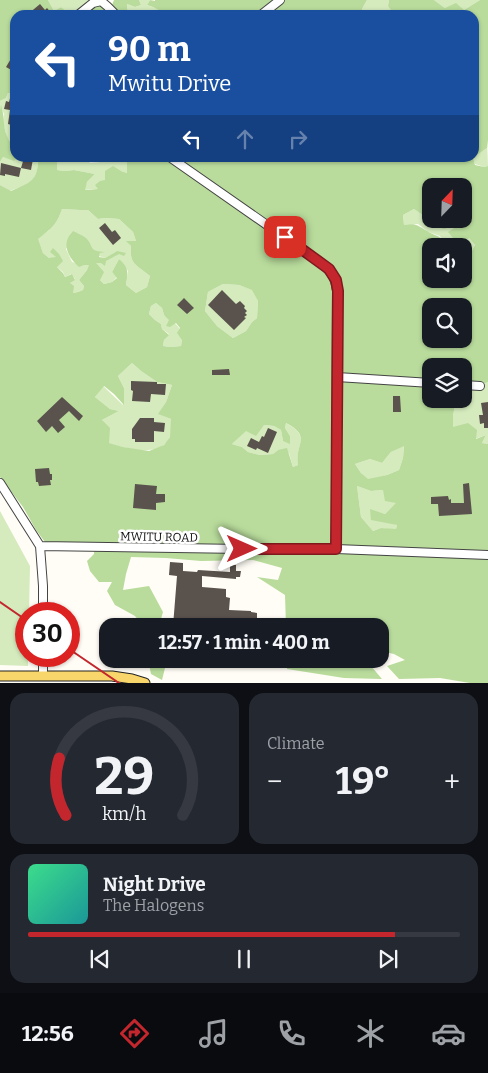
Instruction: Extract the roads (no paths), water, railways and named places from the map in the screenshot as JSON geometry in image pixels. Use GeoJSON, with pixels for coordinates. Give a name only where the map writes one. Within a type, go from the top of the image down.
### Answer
{"type":"FeatureCollection","features":[{"type":"Feature","properties":{"kind":"main road"},"geometry":{"type":"LineString","coordinates":[[0,676],[112,676],[144,683]]}},
{"type":"Feature","properties":{"kind":"street"},"geometry":{"type":"LineString","coordinates":[[268,10],[280,0]]}},
{"type":"Feature","properties":{"kind":"street"},"geometry":{"type":"LineString","coordinates":[[84,10],[93,3],[101,1],[111,10]]}},
{"type":"Feature","properties":{"kind":"street"},"geometry":{"type":"LineString","coordinates":[[177,162],[309,254],[329,269],[336,280],[338,291],[336,549]]}},
{"type":"Feature","properties":{"kind":"street"},"geometry":{"type":"LineString","coordinates":[[337,377],[422,382]]}},
{"type":"Feature","properties":{"kind":"street"},"geometry":{"type":"LineString","coordinates":[[472,386],[480,386]]}},
{"type":"Feature","properties":{"kind":"street"},"geometry":{"type":"LineString","coordinates":[[0,483],[40,546],[43,602]]}},
{"type":"Feature","properties":{"kind":"street","name":"MWITU ROAD"},"geometry":{"type":"LineString","coordinates":[[40,546],[336,549],[488,554]]}},
{"type":"Feature","properties":{"kind":"street"},"geometry":{"type":"LineString","coordinates":[[43,667],[43,676]]}},
{"type":"Feature","properties":{"kind":"railway"},"geometry":{"type":"LineString","coordinates":[[0,602],[15,612]]}},
{"type":"Feature","properties":{"kind":"railway"},"geometry":{"type":"LineString","coordinates":[[80,656],[119,683]]}}]}
